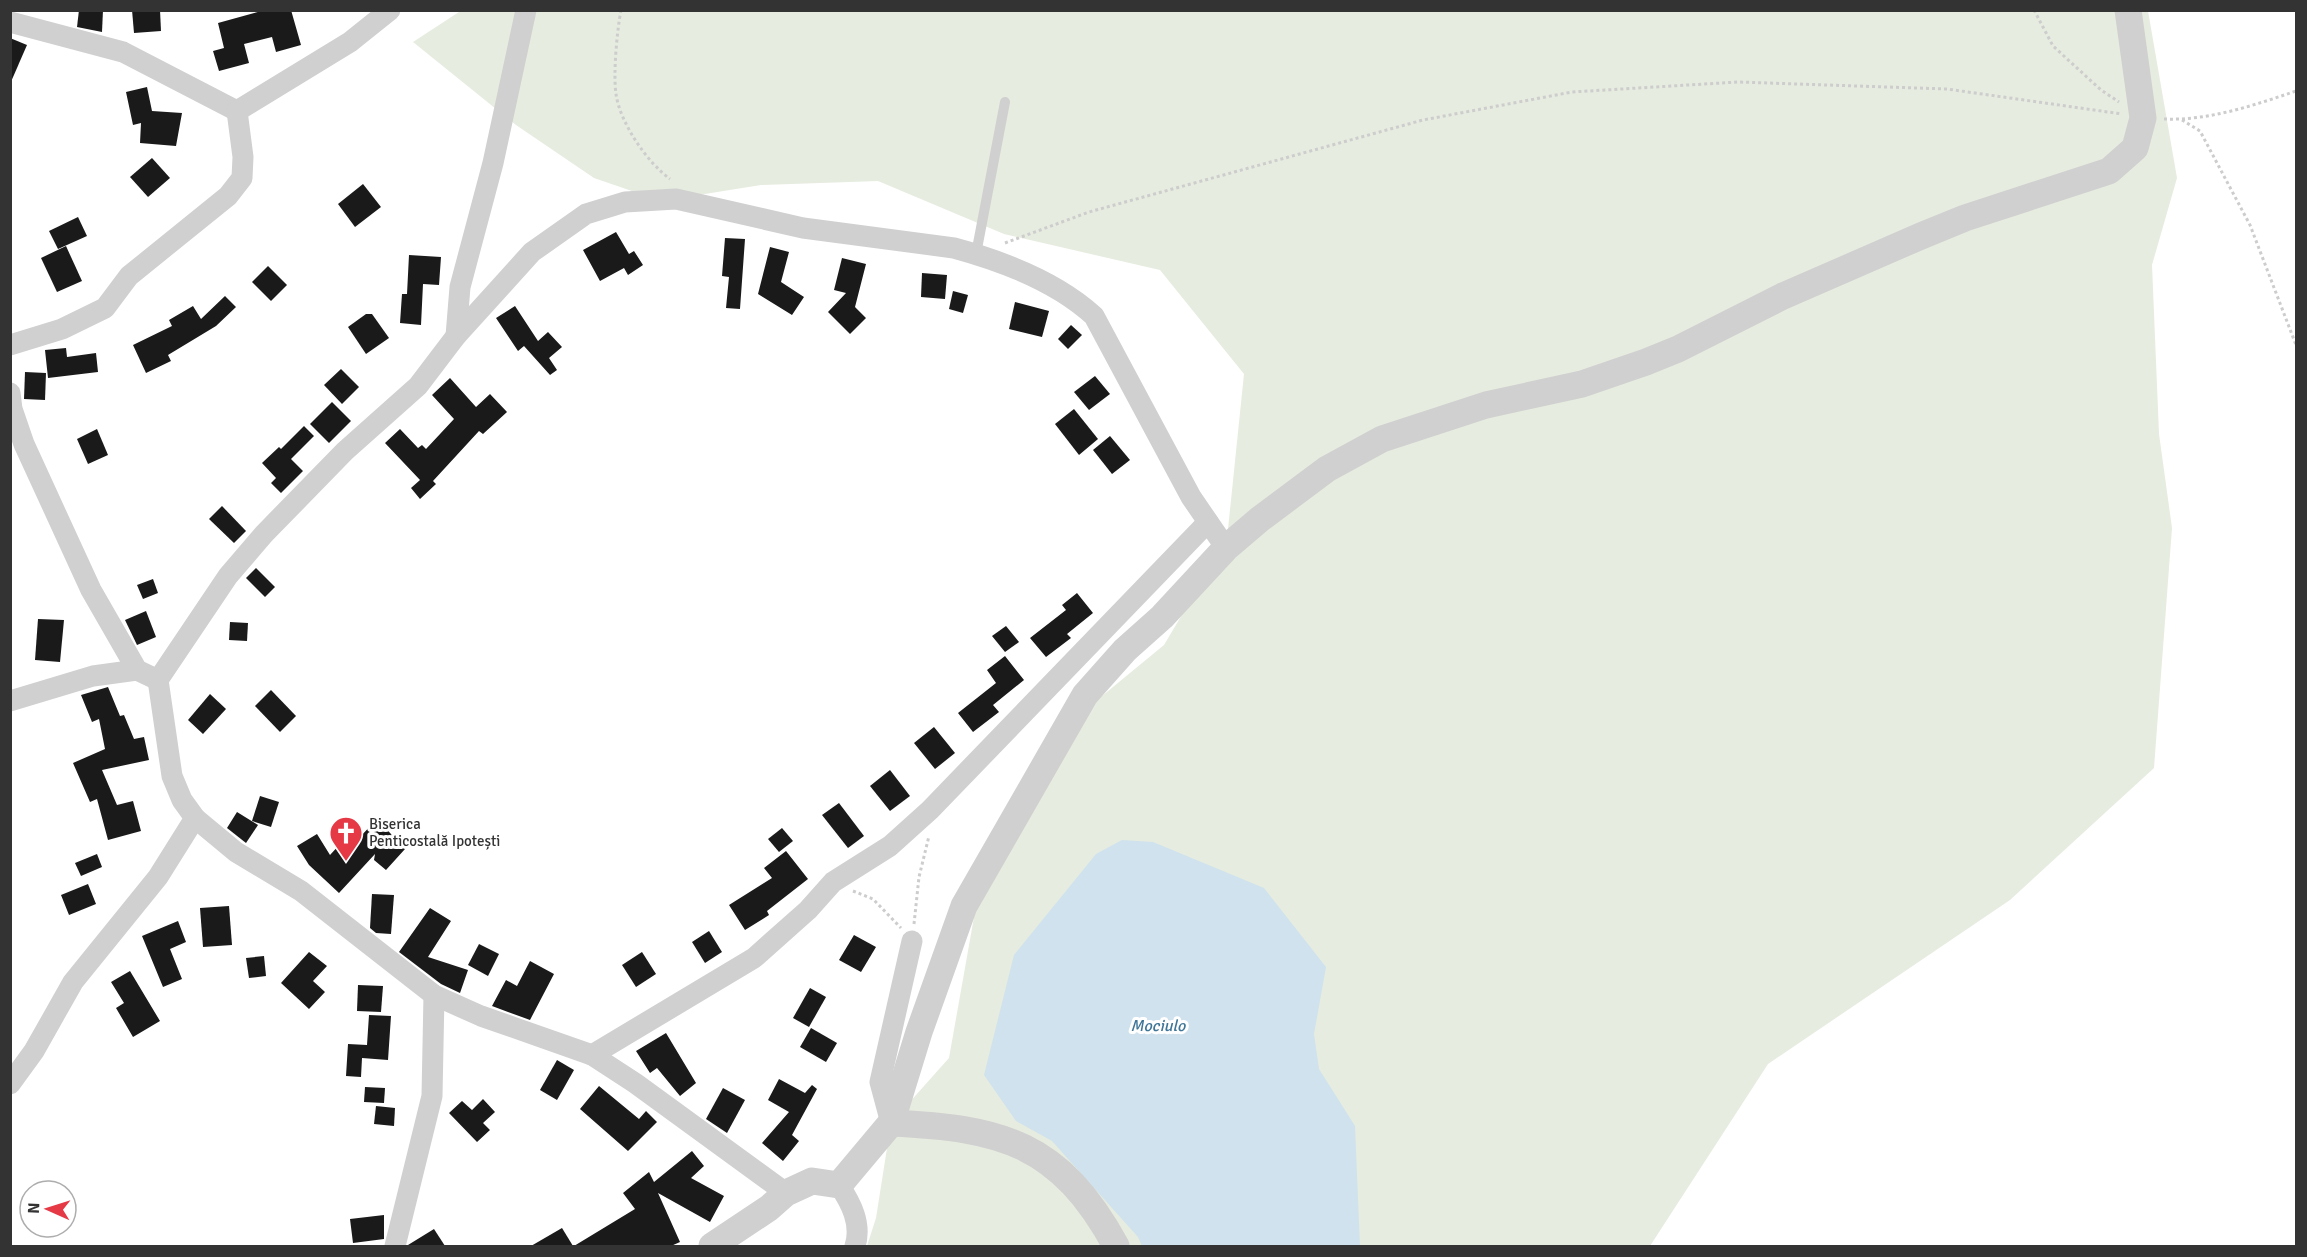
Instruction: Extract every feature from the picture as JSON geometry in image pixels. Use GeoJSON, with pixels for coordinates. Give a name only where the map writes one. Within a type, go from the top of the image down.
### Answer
{"type":"FeatureCollection","features":[{"type":"Feature","properties":{"kind":"street"},"geometry":{"type":"LineString","coordinates":[[237,111],[350,42],[390,10]]}},
{"type":"Feature","properties":{"kind":"street"},"geometry":{"type":"LineString","coordinates":[[456,336],[460,287],[494,163],[526,10]]}},
{"type":"Feature","properties":{"kind":"street"},"geometry":{"type":"LineString","coordinates":[[839,1185],[891,1123],[919,1032],[964,906],[1080,705],[1125,650],[1162,617],[1226,548],[1260,519],[1327,469],[1383,439],[1486,405],[1576,386],[1636,366],[1678,349],[1783,296],[1921,236],[1965,218],[2109,171],[2135,148],[2143,118],[2128,10]]}},
{"type":"Feature","properties":{"kind":"street"},"geometry":{"type":"LineString","coordinates":[[10,22],[123,52],[237,111]]}},
{"type":"Feature","properties":{"kind":"street"},"geometry":{"type":"LineString","coordinates":[[10,345],[62,329],[105,308],[129,276],[228,196],[242,178],[243,157],[237,111]]}},
{"type":"Feature","properties":{"kind":"street"},"geometry":{"type":"LineString","coordinates":[[786,1193],[635,1083],[592,1055],[481,1016],[434,996],[301,891],[236,852],[195,818],[182,800],[172,776],[158,680],[228,576],[264,534],[345,451],[418,386],[456,336],[532,252],[586,214],[625,202],[676,199],[802,228],[954,248],[976,254],[1073,296],[1094,316],[1142,401],[1180,477],[1226,548]]}},
{"type":"Feature","properties":{"kind":"street"},"geometry":{"type":"LineString","coordinates":[[10,393],[12,409],[24,444],[66,537],[91,590],[137,670]]}},
{"type":"Feature","properties":{"kind":"street"},"geometry":{"type":"LineString","coordinates":[[592,1055],[754,958],[808,910],[833,882],[890,846],[930,810],[1208,522]]}},
{"type":"Feature","properties":{"kind":"street"},"geometry":{"type":"LineString","coordinates":[[10,701],[93,676],[137,670],[158,680]]}},
{"type":"Feature","properties":{"kind":"street"},"geometry":{"type":"LineString","coordinates":[[10,1084],[34,1052],[73,982],[129,909],[158,877],[195,818]]}},
{"type":"Feature","properties":{"kind":"street"},"geometry":{"type":"LineString","coordinates":[[891,1123],[880,1082],[912,941]]}},
{"type":"Feature","properties":{"kind":"street"},"geometry":{"type":"LineString","coordinates":[[395,1246],[432,1096],[434,996]]}},
{"type":"Feature","properties":{"kind":"street"},"geometry":{"type":"LineString","coordinates":[[891,1123],[939,1125],[989,1135],[1029,1148],[1056,1166],[1080,1191],[1116,1246]]}},
{"type":"Feature","properties":{"kind":"street"},"geometry":{"type":"LineString","coordinates":[[712,1246],[754,1220],[786,1193],[812,1181],[839,1185],[852,1204],[858,1236],[855,1246]]}},
{"type":"Feature","properties":{"kind":"lane"},"geometry":{"type":"LineString","coordinates":[[976,254],[1005,102]]}},
{"type":"Feature","properties":{"kind":"path"},"geometry":{"type":"LineString","coordinates":[[621,10],[616,94],[623,115],[647,158],[676,183]]}},
{"type":"Feature","properties":{"kind":"path"},"geometry":{"type":"LineString","coordinates":[[2034,10],[2053,46],[2101,90],[2143,118]]}},
{"type":"Feature","properties":{"kind":"path"},"geometry":{"type":"LineString","coordinates":[[976,254],[1089,212],[1423,120],[1572,92],[1738,82],[1947,88],[2143,118],[2182,120],[2237,109],[2296,91]]}},
{"type":"Feature","properties":{"kind":"path"},"geometry":{"type":"LineString","coordinates":[[2182,120],[2200,131],[2250,225],[2296,345]]}},
{"type":"Feature","properties":{"kind":"path"},"geometry":{"type":"LineString","coordinates":[[912,941],[919,877],[930,835],[930,810]]}},
{"type":"Feature","properties":{"kind":"path"},"geometry":{"type":"LineString","coordinates":[[833,882],[873,899],[912,941]]}},
{"type":"Feature","properties":{"kind":"shaded area"},"geometry":{"type":"Polygon","coordinates":[[[462,10],[2148,11],[2177,178],[2152,265],[2159,434],[2172,528],[2154,768],[2010,900],[1768,1064],[1650,1246],[867,1246],[876,1218],[891,1123],[949,1058],[987,844],[1051,738],[1164,645],[1227,539],[1244,374],[1160,270],[1004,234],[878,181],[761,185],[661,201],[594,178],[516,125],[413,42],[462,10]]]}},
{"type":"Feature","properties":{"kind":"water","name":"Mociulo"},"geometry":{"type":"Polygon","coordinates":[[[1122,840],[1153,842],[1264,888],[1326,967],[1314,1034],[1319,1069],[1355,1126],[1360,1246],[1142,1246],[1138,1237],[1052,1141],[1016,1121],[984,1075],[1014,955],[1096,854],[1122,840]]]}},
{"type":"Feature","properties":{"kind":"building"},"geometry":{"type":"Polygon","coordinates":[[[79,10],[103,10],[102,32],[77,27],[79,10]]]}},
{"type":"Feature","properties":{"kind":"building"},"geometry":{"type":"Polygon","coordinates":[[[132,10],[160,10],[161,31],[134,33],[132,10]]]}},
{"type":"Feature","properties":{"kind":"building"},"geometry":{"type":"Polygon","coordinates":[[[265,10],[291,10],[301,45],[276,52],[272,37],[244,44],[249,63],[219,71],[213,51],[224,48],[218,23],[265,10]]]}},
{"type":"Feature","properties":{"kind":"building"},"geometry":{"type":"Polygon","coordinates":[[[10,38],[27,45],[10,84],[10,38]]]}},
{"type":"Feature","properties":{"kind":"building"},"geometry":{"type":"Polygon","coordinates":[[[147,87],[152,111],[182,113],[176,146],[140,143],[141,123],[133,125],[126,92],[147,87]]]}},
{"type":"Feature","properties":{"kind":"building"},"geometry":{"type":"Polygon","coordinates":[[[152,158],[170,178],[148,197],[130,177],[152,158]]]}},
{"type":"Feature","properties":{"kind":"building"},"geometry":{"type":"Polygon","coordinates":[[[363,184],[381,207],[355,227],[338,204],[363,184]]]}},
{"type":"Feature","properties":{"kind":"building"},"geometry":{"type":"Polygon","coordinates":[[[78,217],[87,236],[58,249],[49,231],[78,217]]]}},
{"type":"Feature","properties":{"kind":"building"},"geometry":{"type":"Polygon","coordinates":[[[616,232],[629,254],[634,251],[643,265],[628,275],[624,268],[600,281],[583,250],[616,232]]]}},
{"type":"Feature","properties":{"kind":"building"},"geometry":{"type":"Polygon","coordinates":[[[725,238],[745,239],[740,309],[726,308],[729,277],[722,276],[725,238]]]}},
{"type":"Feature","properties":{"kind":"building"},"geometry":{"type":"Polygon","coordinates":[[[66,246],[82,281],[57,292],[41,258],[66,246]]]}},
{"type":"Feature","properties":{"kind":"building"},"geometry":{"type":"Polygon","coordinates":[[[770,247],[789,252],[781,282],[804,297],[792,315],[758,294],[770,247]]]}},
{"type":"Feature","properties":{"kind":"building"},"geometry":{"type":"Polygon","coordinates":[[[409,255],[441,257],[439,285],[423,284],[421,325],[400,323],[402,294],[407,294],[409,255]]]}},
{"type":"Feature","properties":{"kind":"building"},"geometry":{"type":"Polygon","coordinates":[[[842,258],[866,264],[855,307],[866,318],[850,334],[828,312],[846,293],[834,290],[842,258]]]}},
{"type":"Feature","properties":{"kind":"building"},"geometry":{"type":"Polygon","coordinates":[[[268,266],[287,285],[271,301],[252,282],[268,266]]]}},
{"type":"Feature","properties":{"kind":"building"},"geometry":{"type":"Polygon","coordinates":[[[922,273],[947,275],[945,299],[921,297],[922,273]]]}},
{"type":"Feature","properties":{"kind":"building"},"geometry":{"type":"Polygon","coordinates":[[[953,291],[968,295],[963,313],[949,309],[953,291]]]}},
{"type":"Feature","properties":{"kind":"building"},"geometry":{"type":"Polygon","coordinates":[[[225,296],[236,307],[216,326],[168,355],[171,361],[146,373],[133,345],[172,326],[169,320],[193,306],[201,319],[225,296]]]}},
{"type":"Feature","properties":{"kind":"building"},"geometry":{"type":"Polygon","coordinates":[[[1015,302],[1049,311],[1042,337],[1009,329],[1015,302]]]}},
{"type":"Feature","properties":{"kind":"building"},"geometry":{"type":"Polygon","coordinates":[[[515,306],[538,341],[548,332],[562,347],[549,358],[557,370],[550,375],[524,346],[518,351],[496,318],[515,306]]]}},
{"type":"Feature","properties":{"kind":"building"},"geometry":{"type":"Polygon","coordinates":[[[366,314],[372,314],[389,338],[366,354],[348,327],[366,314]]]}},
{"type":"Feature","properties":{"kind":"building"},"geometry":{"type":"Polygon","coordinates":[[[1071,325],[1082,335],[1068,349],[1058,339],[1071,325]]]}},
{"type":"Feature","properties":{"kind":"building"},"geometry":{"type":"Polygon","coordinates":[[[66,348],[67,357],[96,353],[98,372],[48,378],[45,350],[66,348]]]}},
{"type":"Feature","properties":{"kind":"building"},"geometry":{"type":"Polygon","coordinates":[[[341,369],[359,387],[342,404],[324,385],[341,369]]]}},
{"type":"Feature","properties":{"kind":"building"},"geometry":{"type":"Polygon","coordinates":[[[25,372],[46,373],[45,400],[24,399],[25,372]]]}},
{"type":"Feature","properties":{"kind":"building"},"geometry":{"type":"Polygon","coordinates":[[[1095,376],[1110,394],[1089,410],[1074,392],[1095,376]]]}},
{"type":"Feature","properties":{"kind":"building"},"geometry":{"type":"Polygon","coordinates":[[[450,378],[476,407],[490,394],[507,412],[483,434],[479,431],[433,481],[436,484],[420,499],[411,488],[420,480],[385,443],[400,429],[418,448],[422,445],[426,449],[454,419],[432,395],[450,378]]]}},
{"type":"Feature","properties":{"kind":"building"},"geometry":{"type":"Polygon","coordinates":[[[332,402],[351,421],[329,443],[310,424],[332,402]]]}},
{"type":"Feature","properties":{"kind":"building"},"geometry":{"type":"Polygon","coordinates":[[[1074,409],[1098,439],[1079,455],[1055,424],[1074,409]]]}},
{"type":"Feature","properties":{"kind":"building"},"geometry":{"type":"Polygon","coordinates":[[[304,426],[314,436],[291,459],[303,471],[281,493],[271,483],[276,478],[262,463],[279,447],[281,449],[304,426]]]}},
{"type":"Feature","properties":{"kind":"building"},"geometry":{"type":"Polygon","coordinates":[[[97,429],[108,455],[88,464],[77,439],[97,429]]]}},
{"type":"Feature","properties":{"kind":"building"},"geometry":{"type":"Polygon","coordinates":[[[1110,436],[1130,460],[1112,474],[1093,450],[1110,436]]]}},
{"type":"Feature","properties":{"kind":"building"},"geometry":{"type":"Polygon","coordinates":[[[222,506],[246,531],[234,543],[209,519],[222,506]]]}},
{"type":"Feature","properties":{"kind":"building"},"geometry":{"type":"Polygon","coordinates":[[[256,568],[275,587],[265,597],[246,578],[256,568]]]}},
{"type":"Feature","properties":{"kind":"building"},"geometry":{"type":"Polygon","coordinates":[[[153,579],[158,593],[143,599],[137,585],[153,579]]]}},
{"type":"Feature","properties":{"kind":"building"},"geometry":{"type":"Polygon","coordinates":[[[1077,593],[1093,613],[1067,634],[1071,638],[1046,657],[1030,638],[1066,610],[1062,605],[1077,593]]]}},
{"type":"Feature","properties":{"kind":"building"},"geometry":{"type":"Polygon","coordinates":[[[146,611],[156,637],[137,645],[125,620],[146,611]]]}},
{"type":"Feature","properties":{"kind":"building"},"geometry":{"type":"Polygon","coordinates":[[[38,619],[64,620],[60,662],[35,660],[38,619]]]}},
{"type":"Feature","properties":{"kind":"building"},"geometry":{"type":"Polygon","coordinates":[[[230,622],[248,623],[247,641],[229,640],[230,622]]]}},
{"type":"Feature","properties":{"kind":"building"},"geometry":{"type":"Polygon","coordinates":[[[1006,626],[1019,642],[1005,652],[992,636],[1006,626]]]}},
{"type":"Feature","properties":{"kind":"building"},"geometry":{"type":"Polygon","coordinates":[[[1005,656],[1024,680],[993,705],[999,712],[973,732],[958,713],[996,683],[987,670],[1005,656]]]}},
{"type":"Feature","properties":{"kind":"building"},"geometry":{"type":"Polygon","coordinates":[[[108,687],[120,716],[124,715],[134,739],[144,737],[149,760],[102,770],[117,805],[133,801],[141,831],[108,840],[97,799],[90,802],[73,763],[105,749],[99,719],[92,722],[81,695],[108,687]]]}},
{"type":"Feature","properties":{"kind":"building"},"geometry":{"type":"Polygon","coordinates":[[[271,690],[296,716],[280,732],[255,706],[271,690]]]}},
{"type":"Feature","properties":{"kind":"building"},"geometry":{"type":"Polygon","coordinates":[[[210,694],[226,709],[203,734],[188,720],[210,694]]]}},
{"type":"Feature","properties":{"kind":"building"},"geometry":{"type":"Polygon","coordinates":[[[934,727],[955,753],[935,769],[914,743],[934,727]]]}},
{"type":"Feature","properties":{"kind":"building"},"geometry":{"type":"Polygon","coordinates":[[[890,770],[910,796],[890,811],[870,786],[890,770]]]}},
{"type":"Feature","properties":{"kind":"building"},"geometry":{"type":"Polygon","coordinates":[[[260,796],[279,802],[271,827],[252,821],[260,796]]]}},
{"type":"Feature","properties":{"kind":"building"},"geometry":{"type":"Polygon","coordinates":[[[839,803],[864,836],[848,848],[822,815],[839,803]]]}},
{"type":"Feature","properties":{"kind":"building"},"geometry":{"type":"Polygon","coordinates":[[[237,812],[258,825],[246,843],[227,828],[237,812]]]}},
{"type":"Feature","properties":{"kind":"building","name":"Biserica Penticostală Ipotești"},"geometry":{"type":"Polygon","coordinates":[[[377,819],[405,849],[386,870],[374,860],[375,854],[339,893],[309,865],[297,846],[317,834],[330,855],[352,831],[359,838],[377,819]]]}},
{"type":"Feature","properties":{"kind":"building"},"geometry":{"type":"Polygon","coordinates":[[[782,828],[793,841],[779,852],[768,839],[782,828]]]}},
{"type":"Feature","properties":{"kind":"building"},"geometry":{"type":"Polygon","coordinates":[[[786,851],[808,879],[767,911],[769,915],[745,930],[729,905],[772,878],[764,868],[786,851]]]}},
{"type":"Feature","properties":{"kind":"building"},"geometry":{"type":"Polygon","coordinates":[[[97,854],[102,867],[81,876],[75,863],[97,854]]]}},
{"type":"Feature","properties":{"kind":"building"},"geometry":{"type":"Polygon","coordinates":[[[88,884],[96,904],[69,915],[61,895],[88,884]]]}},
{"type":"Feature","properties":{"kind":"building"},"geometry":{"type":"Polygon","coordinates":[[[372,894],[394,895],[391,934],[376,933],[370,928],[372,894]]]}},
{"type":"Feature","properties":{"kind":"building"},"geometry":{"type":"Polygon","coordinates":[[[229,906],[232,945],[203,947],[200,908],[229,906]]]}},
{"type":"Feature","properties":{"kind":"building"},"geometry":{"type":"Polygon","coordinates":[[[430,908],[451,921],[428,957],[468,970],[460,993],[441,984],[399,952],[430,908]]]}},
{"type":"Feature","properties":{"kind":"building"},"geometry":{"type":"Polygon","coordinates":[[[178,921],[186,942],[170,949],[182,979],[163,987],[142,936],[178,921]]]}},
{"type":"Feature","properties":{"kind":"building"},"geometry":{"type":"Polygon","coordinates":[[[709,931],[722,952],[705,963],[692,942],[709,931]]]}},
{"type":"Feature","properties":{"kind":"building"},"geometry":{"type":"Polygon","coordinates":[[[854,935],[876,947],[861,972],[839,960],[854,935]]]}},
{"type":"Feature","properties":{"kind":"building"},"geometry":{"type":"Polygon","coordinates":[[[479,944],[499,954],[488,976],[468,965],[479,944]]]}},
{"type":"Feature","properties":{"kind":"building"},"geometry":{"type":"Polygon","coordinates":[[[309,952],[327,966],[313,981],[325,992],[309,1009],[281,983],[309,952]]]}},
{"type":"Feature","properties":{"kind":"building"},"geometry":{"type":"Polygon","coordinates":[[[642,952],[656,974],[636,987],[622,965],[642,952]]]}},
{"type":"Feature","properties":{"kind":"building"},"geometry":{"type":"Polygon","coordinates":[[[264,956],[266,976],[249,978],[246,958],[264,956]]]}},
{"type":"Feature","properties":{"kind":"building"},"geometry":{"type":"Polygon","coordinates":[[[530,961],[554,974],[530,1020],[492,1006],[506,980],[517,986],[530,961]]]}},
{"type":"Feature","properties":{"kind":"building"},"geometry":{"type":"Polygon","coordinates":[[[130,971],[160,1021],[133,1037],[116,1008],[124,1003],[111,982],[130,971]]]}},
{"type":"Feature","properties":{"kind":"building"},"geometry":{"type":"Polygon","coordinates":[[[358,985],[383,986],[381,1012],[357,1011],[358,985]]]}},
{"type":"Feature","properties":{"kind":"building"},"geometry":{"type":"Polygon","coordinates":[[[810,988],[826,997],[809,1027],[793,1018],[810,988]]]}},
{"type":"Feature","properties":{"kind":"building"},"geometry":{"type":"Polygon","coordinates":[[[369,1015],[391,1016],[388,1060],[362,1058],[361,1077],[346,1076],[348,1044],[367,1045],[369,1015]]]}},
{"type":"Feature","properties":{"kind":"building"},"geometry":{"type":"Polygon","coordinates":[[[811,1028],[837,1043],[826,1062],[800,1047],[811,1028]]]}},
{"type":"Feature","properties":{"kind":"building"},"geometry":{"type":"Polygon","coordinates":[[[666,1033],[696,1083],[680,1096],[657,1068],[650,1073],[636,1051],[666,1033]]]}},
{"type":"Feature","properties":{"kind":"building"},"geometry":{"type":"Polygon","coordinates":[[[557,1060],[574,1070],[557,1100],[540,1090],[557,1060]]]}},
{"type":"Feature","properties":{"kind":"building"},"geometry":{"type":"Polygon","coordinates":[[[779,1079],[805,1093],[812,1085],[817,1089],[792,1135],[799,1141],[783,1161],[762,1143],[789,1112],[768,1100],[779,1079]]]}},
{"type":"Feature","properties":{"kind":"building"},"geometry":{"type":"Polygon","coordinates":[[[599,1086],[639,1119],[646,1111],[657,1122],[628,1151],[580,1109],[599,1086]]]}},
{"type":"Feature","properties":{"kind":"building"},"geometry":{"type":"Polygon","coordinates":[[[365,1087],[385,1088],[384,1103],[364,1102],[365,1087]]]}},
{"type":"Feature","properties":{"kind":"building"},"geometry":{"type":"Polygon","coordinates":[[[723,1088],[745,1100],[727,1133],[706,1119],[723,1088]]]}},
{"type":"Feature","properties":{"kind":"building"},"geometry":{"type":"Polygon","coordinates":[[[483,1099],[495,1112],[483,1123],[490,1130],[477,1142],[449,1113],[462,1101],[472,1110],[483,1099]]]}},
{"type":"Feature","properties":{"kind":"building"},"geometry":{"type":"Polygon","coordinates":[[[376,1106],[395,1108],[394,1126],[374,1124],[376,1106]]]}},
{"type":"Feature","properties":{"kind":"building"},"geometry":{"type":"Polygon","coordinates":[[[692,1151],[704,1166],[691,1178],[724,1196],[710,1222],[658,1193],[680,1242],[671,1246],[574,1246],[635,1209],[623,1193],[649,1172],[654,1182],[692,1151]]]}},
{"type":"Feature","properties":{"kind":"building"},"geometry":{"type":"Polygon","coordinates":[[[384,1215],[384,1239],[353,1243],[350,1219],[384,1215]]]}},
{"type":"Feature","properties":{"kind":"building"},"geometry":{"type":"Polygon","coordinates":[[[562,1228],[573,1246],[531,1246],[562,1228]]]}},
{"type":"Feature","properties":{"kind":"building"},"geometry":{"type":"Polygon","coordinates":[[[434,1229],[445,1246],[408,1246],[408,1245],[434,1229]]]}},
{"type":"Feature","properties":{"kind":"place","name":"Biserica Penticostală Ipotești"},"geometry":{"type":"Point","coordinates":[346,862]}}]}
